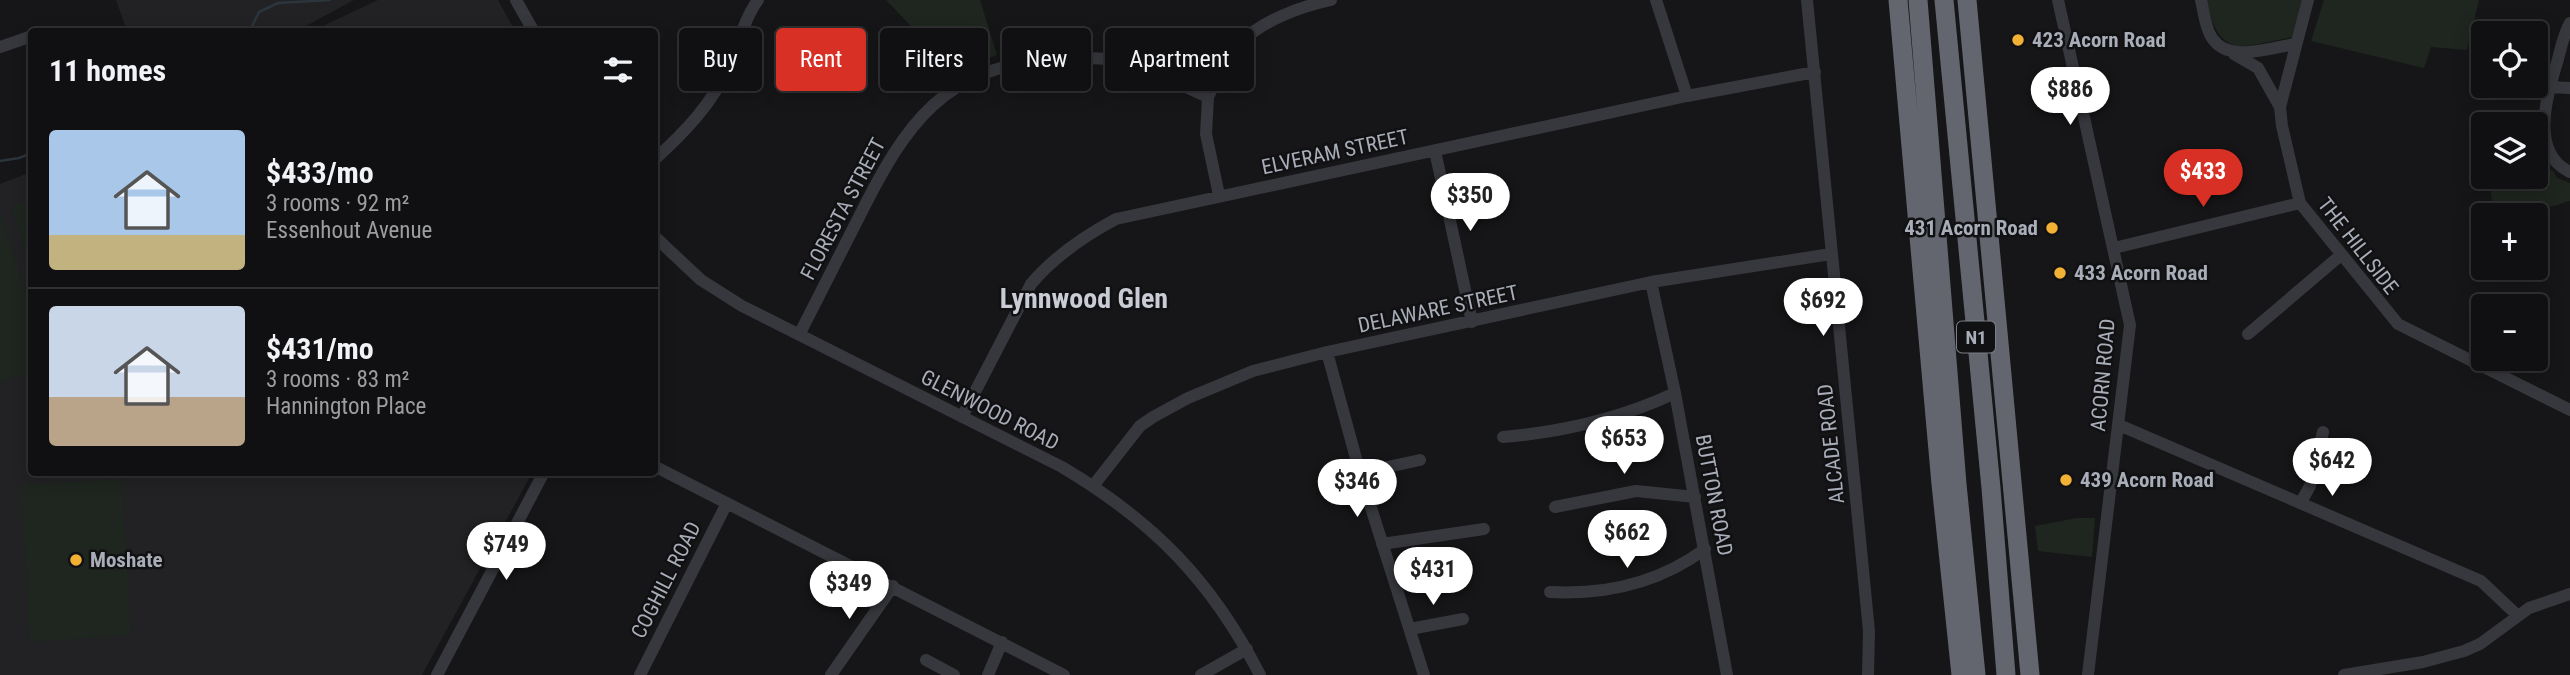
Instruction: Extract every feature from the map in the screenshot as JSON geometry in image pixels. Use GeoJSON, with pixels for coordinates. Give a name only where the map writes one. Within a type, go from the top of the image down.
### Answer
{"type":"FeatureCollection","features":[{"type":"Feature","properties":{"kind":"highway"},"geometry":{"type":"LineString","coordinates":[[1898,0],[1957,671]]}},
{"type":"Feature","properties":{"kind":"highway","name":"N1"},"geometry":{"type":"LineString","coordinates":[[1918,0],[1957,484],[1976,675]]}},
{"type":"Feature","properties":{"kind":"highway","name":"N1"},"geometry":{"type":"LineString","coordinates":[[1944,0],[1991,488],[2006,675]]}},
{"type":"Feature","properties":{"kind":"highway"},"geometry":{"type":"LineString","coordinates":[[1967,0],[2026,619],[2028,675]]}},
{"type":"Feature","properties":{"kind":"street"},"geometry":{"type":"LineString","coordinates":[[516,0],[532,28]]}},
{"type":"Feature","properties":{"kind":"street"},"geometry":{"type":"LineString","coordinates":[[658,156],[688,128],[715,94],[758,0]]}},
{"type":"Feature","properties":{"kind":"street"},"geometry":{"type":"LineString","coordinates":[[1219,195],[1206,134],[1208,97],[1230,56],[1250,35],[1287,14],[1331,0]]}},
{"type":"Feature","properties":{"kind":"street"},"geometry":{"type":"LineString","coordinates":[[1656,0],[1687,96]]}},
{"type":"Feature","properties":{"kind":"street","name":"ALCADE ROAD"},"geometry":{"type":"LineString","coordinates":[[1807,0],[1869,631],[1868,675]]}},
{"type":"Feature","properties":{"kind":"street","name":"ACORN ROAD"},"geometry":{"type":"LineString","coordinates":[[2058,0],[2130,325],[2088,675]]}},
{"type":"Feature","properties":{"kind":"street"},"geometry":{"type":"LineString","coordinates":[[2202,0],[2210,36],[2220,47],[2258,68],[2280,107]]}},
{"type":"Feature","properties":{"kind":"street","name":"THE HILLSIDE"},"geometry":{"type":"LineString","coordinates":[[2308,0],[2280,107],[2283,134],[2300,202],[2385,310],[2403,327],[2570,410]]}},
{"type":"Feature","properties":{"kind":"street"},"geometry":{"type":"LineString","coordinates":[[2570,23],[2543,112],[2549,146],[2557,164],[2570,172]]}},
{"type":"Feature","properties":{"kind":"street"},"geometry":{"type":"LineString","coordinates":[[0,47],[28,37]]}},
{"type":"Feature","properties":{"kind":"street"},"geometry":{"type":"LineString","coordinates":[[2231,52],[2296,44]]}},
{"type":"Feature","properties":{"kind":"street","name":"FLORESTA STREET"},"geometry":{"type":"LineString","coordinates":[[799,335],[890,156],[921,116],[949,91],[998,69],[1025,61],[1103,59],[1131,64],[1208,97]]}},
{"type":"Feature","properties":{"kind":"street","name":"ELVERAM STREET"},"geometry":{"type":"LineString","coordinates":[[962,417],[1024,295],[1042,272],[1096,230],[1116,219],[1687,96],[1815,72]]}},
{"type":"Feature","properties":{"kind":"street"},"geometry":{"type":"LineString","coordinates":[[2549,87],[2570,88]]}},
{"type":"Feature","properties":{"kind":"street"},"geometry":{"type":"LineString","coordinates":[[1435,151],[1472,322]]}},
{"type":"Feature","properties":{"kind":"street"},"geometry":{"type":"LineString","coordinates":[[2114,248],[2300,202]]}},
{"type":"Feature","properties":{"kind":"street","name":"GLENWOOD ROAD"},"geometry":{"type":"LineString","coordinates":[[658,240],[681,263],[725,296],[1093,485],[1160,538],[1178,557],[1218,603],[1260,675]]}},
{"type":"Feature","properties":{"kind":"street","name":"DELAWARE STREET"},"geometry":{"type":"LineString","coordinates":[[1093,485],[1140,426],[1230,380],[1326,352],[1651,282],[1831,254]]}},
{"type":"Feature","properties":{"kind":"street"},"geometry":{"type":"LineString","coordinates":[[2248,334],[2341,256]]}},
{"type":"Feature","properties":{"kind":"street","name":"BUTTON ROAD"},"geometry":{"type":"LineString","coordinates":[[1651,282],[1675,393],[1727,675]]}},
{"type":"Feature","properties":{"kind":"street"},"geometry":{"type":"LineString","coordinates":[[1326,352],[1360,473],[1424,675]]}},
{"type":"Feature","properties":{"kind":"street"},"geometry":{"type":"LineString","coordinates":[[1503,437],[1580,426],[1675,393]]}},
{"type":"Feature","properties":{"kind":"street"},"geometry":{"type":"LineString","coordinates":[[2119,425],[2481,581],[2517,615]]}},
{"type":"Feature","properties":{"kind":"street"},"geometry":{"type":"LineString","coordinates":[[2301,502],[2310,485],[2323,432]]}},
{"type":"Feature","properties":{"kind":"street"},"geometry":{"type":"LineString","coordinates":[[1360,473],[1420,460]]}},
{"type":"Feature","properties":{"kind":"street"},"geometry":{"type":"LineString","coordinates":[[658,468],[1064,675]]}},
{"type":"Feature","properties":{"kind":"street"},"geometry":{"type":"LineString","coordinates":[[437,675],[542,476]]}},
{"type":"Feature","properties":{"kind":"street"},"geometry":{"type":"LineString","coordinates":[[1555,507],[1636,491],[1695,497]]}},
{"type":"Feature","properties":{"kind":"street","name":"COGHILL ROAD"},"geometry":{"type":"LineString","coordinates":[[640,675],[727,503]]}},
{"type":"Feature","properties":{"kind":"street"},"geometry":{"type":"LineString","coordinates":[[1382,544],[1484,528]]}},
{"type":"Feature","properties":{"kind":"street"},"geometry":{"type":"LineString","coordinates":[[1550,592],[1572,593],[1630,586],[1657,578],[1705,549]]}},
{"type":"Feature","properties":{"kind":"street"},"geometry":{"type":"LineString","coordinates":[[831,675],[892,586]]}},
{"type":"Feature","properties":{"kind":"street"},"geometry":{"type":"LineString","coordinates":[[2344,675],[2423,662],[2464,652],[2487,639],[2532,606],[2570,594]]}},
{"type":"Feature","properties":{"kind":"street"},"geometry":{"type":"LineString","coordinates":[[1410,629],[1463,619]]}},
{"type":"Feature","properties":{"kind":"street"},"geometry":{"type":"LineString","coordinates":[[988,675],[1002,642]]}},
{"type":"Feature","properties":{"kind":"street"},"geometry":{"type":"LineString","coordinates":[[1201,675],[1247,649]]}},
{"type":"Feature","properties":{"kind":"street"},"geometry":{"type":"LineString","coordinates":[[926,660],[954,675]]}},
{"type":"Feature","properties":{"kind":"shaded area"},"geometry":{"type":"Polygon","coordinates":[[[116,0],[354,0],[302,28],[126,28],[116,0]]]}},
{"type":"Feature","properties":{"kind":"shaded area"},"geometry":{"type":"Polygon","coordinates":[[[378,0],[498,0],[513,28],[318,28],[378,0]]]}},
{"type":"Feature","properties":{"kind":"shaded area"},"geometry":{"type":"Polygon","coordinates":[[[886,0],[980,0],[997,55],[988,58],[988,28],[913,28],[886,0]]]}},
{"type":"Feature","properties":{"kind":"shaded area"},"geometry":{"type":"Polygon","coordinates":[[[2206,0],[2304,0],[2298,28],[2292,37],[2246,46],[2226,41],[2218,33],[2206,0]]]}},
{"type":"Feature","properties":{"kind":"shaded area"},"geometry":{"type":"Polygon","coordinates":[[[2324,0],[2479,0],[2474,21],[2471,21],[2467,50],[2431,47],[2424,68],[2311,41],[2324,0]]]}},
{"type":"Feature","properties":{"kind":"shaded area"},"geometry":{"type":"Polygon","coordinates":[[[2548,169],[2553,171],[2557,178],[2570,183],[2570,201],[2553,206],[2548,207],[2548,203],[2495,203],[2490,189],[2548,189],[2548,169]]]}},
{"type":"Feature","properties":{"kind":"shaded area"},"geometry":{"type":"Polygon","coordinates":[[[28,173],[28,476],[530,476],[422,675],[0,675],[0,184],[28,173]]]}},
{"type":"Feature","properties":{"kind":"shaded area"},"geometry":{"type":"Polygon","coordinates":[[[28,201],[28,259],[12,207],[28,201]]]}},
{"type":"Feature","properties":{"kind":"shaded area"},"geometry":{"type":"Polygon","coordinates":[[[0,212],[28,302],[28,373],[0,382],[0,212]]]}},
{"type":"Feature","properties":{"kind":"shaded area","name":"Moshate"},"geometry":{"type":"Polygon","coordinates":[[[121,479],[131,635],[30,642],[21,485],[121,479]]]}},
{"type":"Feature","properties":{"kind":"shaded area"},"geometry":{"type":"Polygon","coordinates":[[[2077,518],[2095,518],[2092,557],[2038,551],[2035,526],[2077,518]]]}},
{"type":"Feature","properties":{"kind":"waterway"},"geometry":{"type":"LineString","coordinates":[[251,28],[259,12],[278,3],[330,0]]}},
{"type":"Feature","properties":{"kind":"waterway"},"geometry":{"type":"LineString","coordinates":[[0,161],[28,155]]}},
{"type":"Feature","properties":{"kind":"place","name":"423 Acorn Road"},"geometry":{"type":"Point","coordinates":[2018,40]}},
{"type":"Feature","properties":{"kind":"place","name":"431 Acorn Road"},"geometry":{"type":"Point","coordinates":[2052,228]}},
{"type":"Feature","properties":{"kind":"place","name":"433 Acorn Road"},"geometry":{"type":"Point","coordinates":[2060,273]}},
{"type":"Feature","properties":{"kind":"place","name":"439 Acorn Road"},"geometry":{"type":"Point","coordinates":[2066,480]}},
{"type":"Feature","properties":{"kind":"place","name":"Moshate"},"geometry":{"type":"Point","coordinates":[76,560]}},
{"type":"Feature","properties":{"kind":"district","name":"Lynnwood Glen"},"geometry":{"type":"Point","coordinates":[1084,298]}}]}
